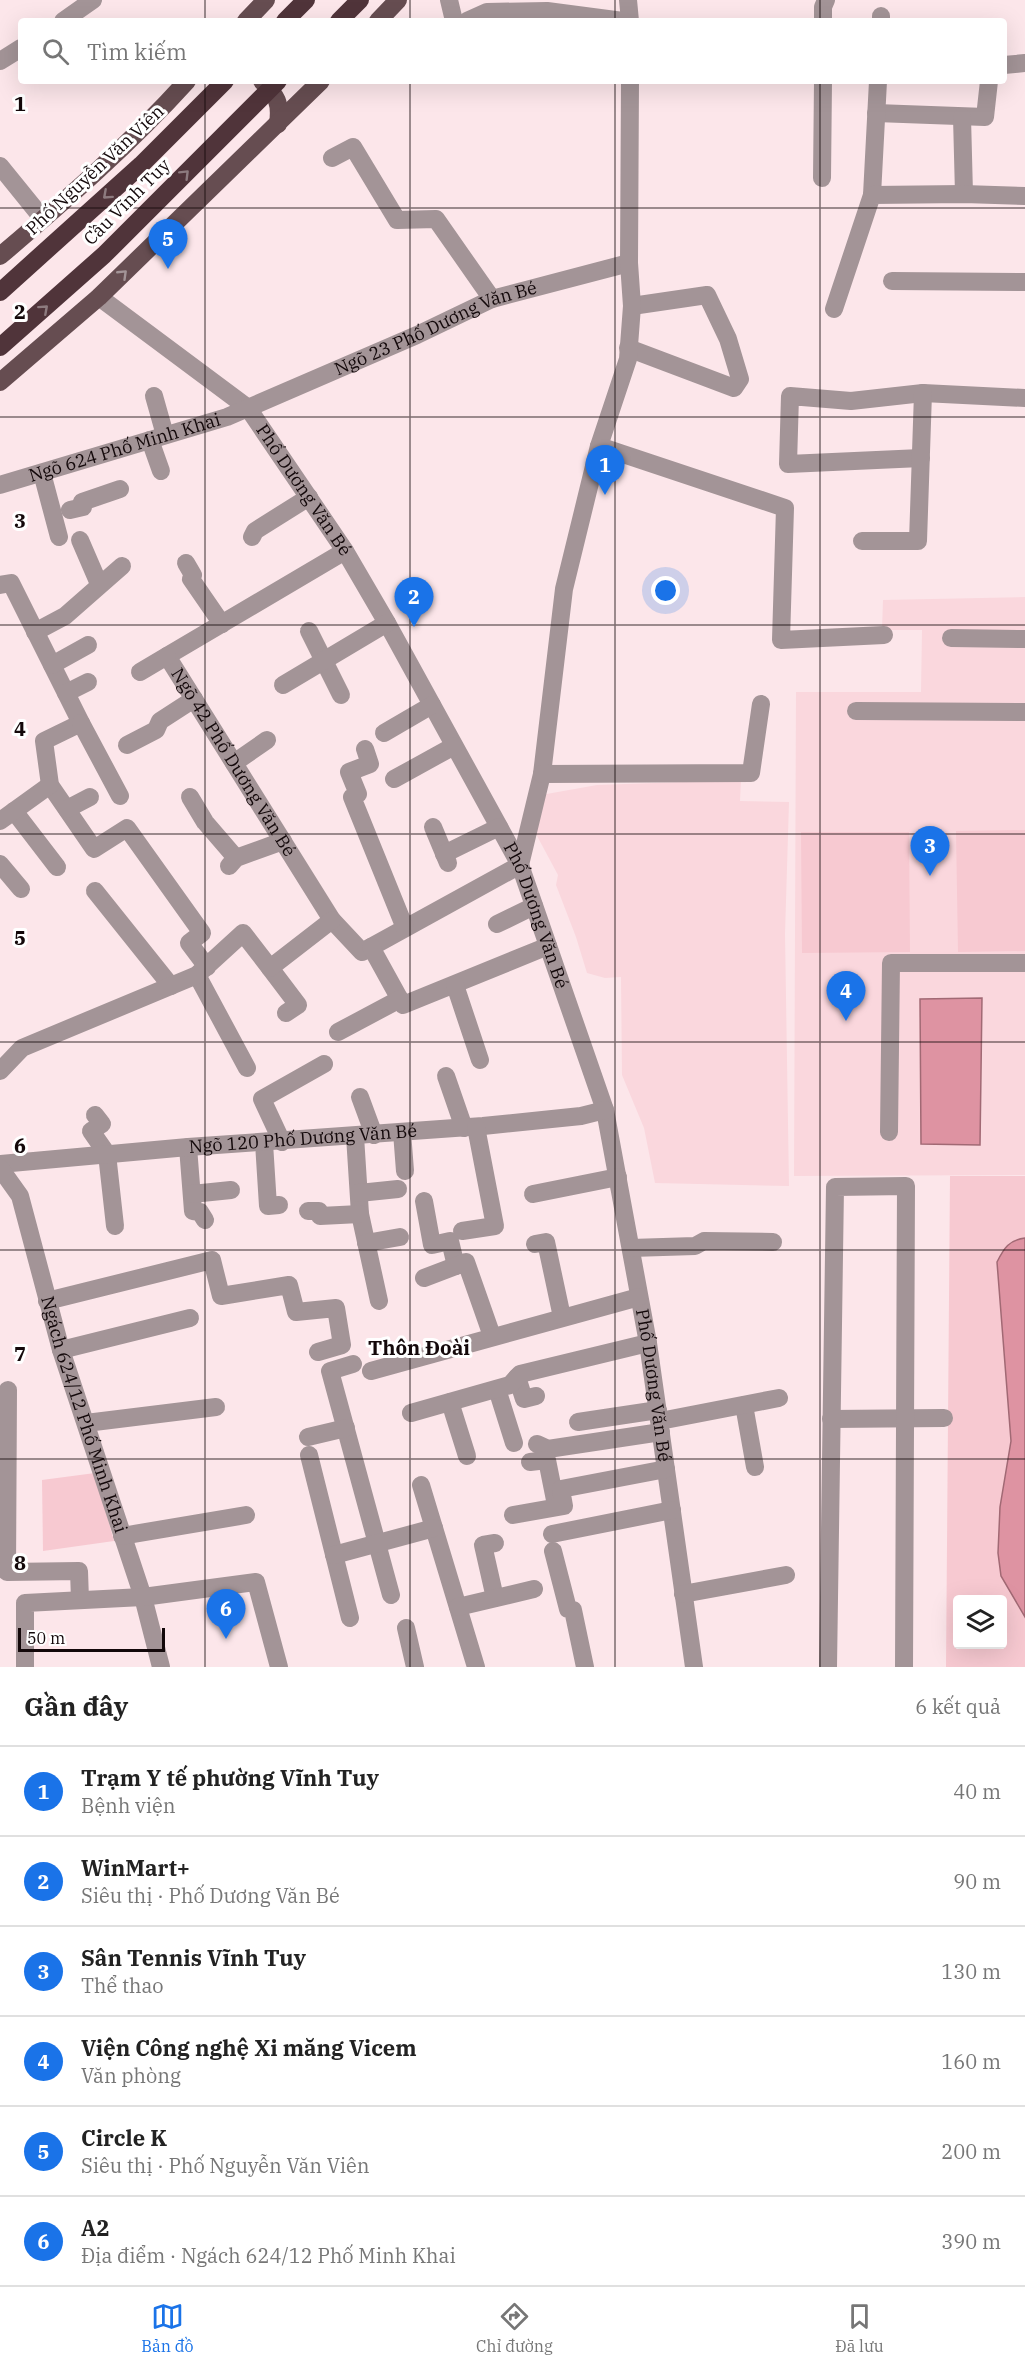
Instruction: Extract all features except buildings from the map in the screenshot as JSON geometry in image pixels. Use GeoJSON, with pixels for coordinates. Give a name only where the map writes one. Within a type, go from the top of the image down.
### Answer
{"type":"FeatureCollection","features":[{"type":"Feature","properties":{"kind":"highway"},"geometry":{"type":"LineString","coordinates":[[288,18],[306,0]]}},
{"type":"Feature","properties":{"kind":"highway"},"geometry":{"type":"LineString","coordinates":[[342,18],[360,0]]}},
{"type":"Feature","properties":{"kind":"highway","name":"Cầu Vĩnh Tuy"},"geometry":{"type":"LineString","coordinates":[[0,292],[141,165],[222,84]]}},
{"type":"Feature","properties":{"kind":"highway","name":"Cầu Vĩnh Tuy"},"geometry":{"type":"LineString","coordinates":[[0,348],[104,255],[275,84]]}},
{"type":"Feature","properties":{"kind":"main road"},"geometry":{"type":"LineString","coordinates":[[381,18],[398,0]]}},
{"type":"Feature","properties":{"kind":"main road"},"geometry":{"type":"LineString","coordinates":[[249,18],[265,1]]}},
{"type":"Feature","properties":{"kind":"main road"},"geometry":{"type":"LineString","coordinates":[[265,1],[262,10],[266,18]]}},
{"type":"Feature","properties":{"kind":"main road","name":"Phố Nguyễn Văn Viên"},"geometry":{"type":"LineString","coordinates":[[0,256],[164,107],[184,84]]}},
{"type":"Feature","properties":{"kind":"main road"},"geometry":{"type":"LineString","coordinates":[[265,84],[274,94],[280,108],[278,124]]}},
{"type":"Feature","properties":{"kind":"main road"},"geometry":{"type":"LineString","coordinates":[[0,382],[99,297],[318,84]]}},
{"type":"Feature","properties":{"kind":"street"},"geometry":{"type":"LineString","coordinates":[[67,18],[93,0]]}},
{"type":"Feature","properties":{"kind":"street"},"geometry":{"type":"LineString","coordinates":[[449,0],[453,18]]}},
{"type":"Feature","properties":{"kind":"street"},"geometry":{"type":"LineString","coordinates":[[628,0],[630,18]]}},
{"type":"Feature","properties":{"kind":"street"},"geometry":{"type":"LineString","coordinates":[[823,18],[823,7],[826,0]]}},
{"type":"Feature","properties":{"kind":"street"},"geometry":{"type":"LineString","coordinates":[[474,18],[487,12],[535,11],[597,18]]}},
{"type":"Feature","properties":{"kind":"street"},"geometry":{"type":"LineString","coordinates":[[0,61],[18,50]]}},
{"type":"Feature","properties":{"kind":"street"},"geometry":{"type":"LineString","coordinates":[[1007,65],[1025,63]]}},
{"type":"Feature","properties":{"kind":"street"},"geometry":{"type":"LineString","coordinates":[[549,946],[403,1005],[371,947],[520,865],[542,774],[564,589],[599,446],[628,359],[632,306],[629,263],[630,84]]}},
{"type":"Feature","properties":{"kind":"street"},"geometry":{"type":"LineString","coordinates":[[822,178],[823,84]]}},
{"type":"Feature","properties":{"kind":"street"},"geometry":{"type":"LineString","coordinates":[[834,309],[872,195],[878,84]]}},
{"type":"Feature","properties":{"kind":"street"},"geometry":{"type":"LineString","coordinates":[[876,113],[985,117],[989,84]]}},
{"type":"Feature","properties":{"kind":"street"},"geometry":{"type":"LineString","coordinates":[[962,117],[964,194]]}},
{"type":"Feature","properties":{"kind":"street"},"geometry":{"type":"LineString","coordinates":[[332,158],[353,147],[398,220],[436,219],[492,299]]}},
{"type":"Feature","properties":{"kind":"street"},"geometry":{"type":"LineString","coordinates":[[0,166],[43,219]]}},
{"type":"Feature","properties":{"kind":"street"},"geometry":{"type":"LineString","coordinates":[[872,195],[1025,196]]}},
{"type":"Feature","properties":{"kind":"street","name":"Ngõ 23 Phố Dương Văn Bé"},"geometry":{"type":"LineString","coordinates":[[248,408],[417,335],[492,299],[629,263]]}},
{"type":"Feature","properties":{"kind":"street"},"geometry":{"type":"LineString","coordinates":[[892,281],[1025,282]]}},
{"type":"Feature","properties":{"kind":"street"},"geometry":{"type":"LineString","coordinates":[[628,348],[734,388],[740,379],[728,339],[706,295],[632,306]]}},
{"type":"Feature","properties":{"kind":"street","name":"Phố Dương Văn Bé"},"geometry":{"type":"LineString","coordinates":[[99,297],[248,408],[345,551],[520,865],[605,1110],[648,1344],[694,1667]]}},
{"type":"Feature","properties":{"kind":"street"},"geometry":{"type":"LineString","coordinates":[[862,542],[918,541],[923,393]]}},
{"type":"Feature","properties":{"kind":"street"},"geometry":{"type":"LineString","coordinates":[[921,458],[789,464],[790,396],[851,401],[923,393],[1025,398]]}},
{"type":"Feature","properties":{"kind":"street"},"geometry":{"type":"LineString","coordinates":[[154,396],[161,471]]}},
{"type":"Feature","properties":{"kind":"street","name":"Ngõ 624 Phố Minh Khai"},"geometry":{"type":"LineString","coordinates":[[0,485],[42,472],[75,455],[158,438],[248,408]]}},
{"type":"Feature","properties":{"kind":"street"},"geometry":{"type":"LineString","coordinates":[[599,446],[784,508],[781,640],[884,635]]}},
{"type":"Feature","properties":{"kind":"street"},"geometry":{"type":"LineString","coordinates":[[42,472],[59,537]]}},
{"type":"Feature","properties":{"kind":"street"},"geometry":{"type":"LineString","coordinates":[[50,505],[68,500],[70,512],[83,507],[82,502],[120,489]]}},
{"type":"Feature","properties":{"kind":"street"},"geometry":{"type":"LineString","coordinates":[[252,537],[255,531],[309,497]]}},
{"type":"Feature","properties":{"kind":"street"},"geometry":{"type":"LineString","coordinates":[[80,540],[99,584]]}},
{"type":"Feature","properties":{"kind":"street","name":"Ngõ 42 Phố Dương Văn Bé"},"geometry":{"type":"LineString","coordinates":[[345,551],[167,656],[332,920],[362,952],[371,947]]}},
{"type":"Feature","properties":{"kind":"street"},"geometry":{"type":"LineString","coordinates":[[186,563],[193,575],[191,579],[222,624]]}},
{"type":"Feature","properties":{"kind":"street"},"geometry":{"type":"LineString","coordinates":[[35,632],[65,616],[122,566]]}},
{"type":"Feature","properties":{"kind":"street"},"geometry":{"type":"LineString","coordinates":[[0,585],[11,583],[120,796]]}},
{"type":"Feature","properties":{"kind":"street"},"geometry":{"type":"LineString","coordinates":[[283,685],[387,623]]}},
{"type":"Feature","properties":{"kind":"street"},"geometry":{"type":"LineString","coordinates":[[309,631],[341,695]]}},
{"type":"Feature","properties":{"kind":"street"},"geometry":{"type":"LineString","coordinates":[[951,638],[1025,639]]}},
{"type":"Feature","properties":{"kind":"street"},"geometry":{"type":"LineString","coordinates":[[52,665],[87,645]]}},
{"type":"Feature","properties":{"kind":"street"},"geometry":{"type":"LineString","coordinates":[[140,672],[167,656]]}},
{"type":"Feature","properties":{"kind":"street"},"geometry":{"type":"LineString","coordinates":[[66,693],[88,682]]}},
{"type":"Feature","properties":{"kind":"street"},"geometry":{"type":"LineString","coordinates":[[127,745],[156,730],[160,721],[194,699]]}},
{"type":"Feature","properties":{"kind":"street"},"geometry":{"type":"LineString","coordinates":[[542,774],[751,773],[761,704]]}},
{"type":"Feature","properties":{"kind":"street"},"geometry":{"type":"LineString","coordinates":[[384,733],[432,705]]}},
{"type":"Feature","properties":{"kind":"street"},"geometry":{"type":"LineString","coordinates":[[856,711],[1025,712]]}},
{"type":"Feature","properties":{"kind":"street"},"geometry":{"type":"LineString","coordinates":[[81,723],[44,741],[50,785],[94,849],[127,828],[202,933],[189,943],[247,1068]]}},
{"type":"Feature","properties":{"kind":"street"},"geometry":{"type":"LineString","coordinates":[[234,763],[267,740]]}},
{"type":"Feature","properties":{"kind":"street"},"geometry":{"type":"LineString","coordinates":[[394,779],[454,746]]}},
{"type":"Feature","properties":{"kind":"street"},"geometry":{"type":"LineString","coordinates":[[365,749],[370,764],[349,772],[358,794],[352,797],[405,928]]}},
{"type":"Feature","properties":{"kind":"street"},"geometry":{"type":"LineString","coordinates":[[50,785],[7,816],[57,867]]}},
{"type":"Feature","properties":{"kind":"street"},"geometry":{"type":"LineString","coordinates":[[67,809],[90,797]]}},
{"type":"Feature","properties":{"kind":"street"},"geometry":{"type":"LineString","coordinates":[[190,797],[233,862],[283,842]]}},
{"type":"Feature","properties":{"kind":"street"},"geometry":{"type":"LineString","coordinates":[[433,827],[446,859],[499,827]]}},
{"type":"Feature","properties":{"kind":"street"},"geometry":{"type":"LineString","coordinates":[[0,864],[21,889]]}},
{"type":"Feature","properties":{"kind":"street"},"geometry":{"type":"LineString","coordinates":[[95,891],[171,986]]}},
{"type":"Feature","properties":{"kind":"street"},"geometry":{"type":"LineString","coordinates":[[497,924],[534,906]]}},
{"type":"Feature","properties":{"kind":"street"},"geometry":{"type":"LineString","coordinates":[[270,968],[332,920]]}},
{"type":"Feature","properties":{"kind":"street"},"geometry":{"type":"LineString","coordinates":[[0,1071],[22,1048],[202,971],[243,933],[298,1005],[286,1013]]}},
{"type":"Feature","properties":{"kind":"street"},"geometry":{"type":"LineString","coordinates":[[889,1132],[891,963],[1025,963]]}},
{"type":"Feature","properties":{"kind":"street"},"geometry":{"type":"LineString","coordinates":[[454,985],[480,1060]]}},
{"type":"Feature","properties":{"kind":"street"},"geometry":{"type":"LineString","coordinates":[[338,1032],[400,999]]}},
{"type":"Feature","properties":{"kind":"street"},"geometry":{"type":"LineString","coordinates":[[279,1205],[268,1206],[273,1142],[261,1099],[324,1064]]}},
{"type":"Feature","properties":{"kind":"street"},"geometry":{"type":"LineString","coordinates":[[446,1076],[470,1127],[495,1226],[462,1231]]}},
{"type":"Feature","properties":{"kind":"street"},"geometry":{"type":"LineString","coordinates":[[360,1097],[365,1135],[359,1194],[360,1214],[379,1301]]}},
{"type":"Feature","properties":{"kind":"street","name":"Ngõ 120 Phố Dương Văn Bé"},"geometry":{"type":"LineString","coordinates":[[0,1166],[188,1147],[470,1127],[581,1116],[605,1110]]}},
{"type":"Feature","properties":{"kind":"street"},"geometry":{"type":"LineString","coordinates":[[96,1115],[102,1124],[92,1131],[106,1154],[115,1226]]}},
{"type":"Feature","properties":{"kind":"street"},"geometry":{"type":"LineString","coordinates":[[402,1132],[405,1171]]}},
{"type":"Feature","properties":{"kind":"street"},"geometry":{"type":"LineString","coordinates":[[188,1147],[193,1211],[200,1212],[205,1220]]}},
{"type":"Feature","properties":{"kind":"street","name":"Ngách 624/12 Phố Minh Khai"},"geometry":{"type":"LineString","coordinates":[[0,1166],[20,1196],[61,1350],[143,1598],[161,1667]]}},
{"type":"Feature","properties":{"kind":"street"},"geometry":{"type":"LineString","coordinates":[[533,1194],[618,1177]]}},
{"type":"Feature","properties":{"kind":"street"},"geometry":{"type":"LineString","coordinates":[[828,1667],[835,1187],[906,1186],[904,1667]]}},
{"type":"Feature","properties":{"kind":"street"},"geometry":{"type":"LineString","coordinates":[[359,1194],[398,1189]]}},
{"type":"Feature","properties":{"kind":"street"},"geometry":{"type":"LineString","coordinates":[[192,1194],[231,1190]]}},
{"type":"Feature","properties":{"kind":"street"},"geometry":{"type":"LineString","coordinates":[[424,1201],[432,1245],[450,1240],[456,1266]]}},
{"type":"Feature","properties":{"kind":"street"},"geometry":{"type":"LineString","coordinates":[[308,1211],[319,1211],[320,1216],[360,1214]]}},
{"type":"Feature","properties":{"kind":"street"},"geometry":{"type":"LineString","coordinates":[[366,1242],[400,1237]]}},
{"type":"Feature","properties":{"kind":"street"},"geometry":{"type":"LineString","coordinates":[[631,1248],[695,1246],[704,1241],[773,1242]]}},
{"type":"Feature","properties":{"kind":"street"},"geometry":{"type":"LineString","coordinates":[[535,1244],[546,1242],[562,1317]]}},
{"type":"Feature","properties":{"kind":"street"},"geometry":{"type":"LineString","coordinates":[[47,1301],[212,1260],[221,1296],[289,1285],[296,1312],[336,1308],[342,1345],[318,1352]]}},
{"type":"Feature","properties":{"kind":"street"},"geometry":{"type":"LineString","coordinates":[[424,1278],[466,1262],[492,1336]]}},
{"type":"Feature","properties":{"kind":"street"},"geometry":{"type":"LineString","coordinates":[[371,1371],[639,1297]]}},
{"type":"Feature","properties":{"kind":"street"},"geometry":{"type":"LineString","coordinates":[[61,1350],[190,1318]]}},
{"type":"Feature","properties":{"kind":"street"},"geometry":{"type":"LineString","coordinates":[[411,1413],[510,1385],[520,1374],[648,1344]]}},
{"type":"Feature","properties":{"kind":"street"},"geometry":{"type":"LineString","coordinates":[[353,1364],[330,1371],[391,1595]]}},
{"type":"Feature","properties":{"kind":"street"},"geometry":{"type":"LineString","coordinates":[[518,1377],[524,1399],[536,1396]]}},
{"type":"Feature","properties":{"kind":"street"},"geometry":{"type":"LineString","coordinates":[[497,1389],[514,1443]]}},
{"type":"Feature","properties":{"kind":"street"},"geometry":{"type":"LineString","coordinates":[[8,1390],[7,1572],[79,1571],[80,1600]]}},
{"type":"Feature","properties":{"kind":"street"},"geometry":{"type":"LineString","coordinates":[[537,1444],[549,1449],[659,1421],[779,1398]]}},
{"type":"Feature","properties":{"kind":"street"},"geometry":{"type":"LineString","coordinates":[[450,1402],[466,1456]]}},
{"type":"Feature","properties":{"kind":"street"},"geometry":{"type":"LineString","coordinates":[[744,1405],[755,1467]]}},
{"type":"Feature","properties":{"kind":"street"},"geometry":{"type":"LineString","coordinates":[[86,1423],[216,1407]]}},
{"type":"Feature","properties":{"kind":"street"},"geometry":{"type":"LineString","coordinates":[[831,1419],[944,1418]]}},
{"type":"Feature","properties":{"kind":"street"},"geometry":{"type":"LineString","coordinates":[[578,1422],[659,1421]]}},
{"type":"Feature","properties":{"kind":"street"},"geometry":{"type":"LineString","coordinates":[[346,1428],[308,1446],[350,1618]]}},
{"type":"Feature","properties":{"kind":"street"},"geometry":{"type":"LineString","coordinates":[[530,1462],[547,1460],[553,1542],[567,1609],[581,1608],[585,1667]]}},
{"type":"Feature","properties":{"kind":"street"},"geometry":{"type":"LineString","coordinates":[[513,1515],[564,1506],[561,1489],[666,1469]]}},
{"type":"Feature","properties":{"kind":"street"},"geometry":{"type":"LineString","coordinates":[[420,1485],[476,1667]]}},
{"type":"Feature","properties":{"kind":"street"},"geometry":{"type":"LineString","coordinates":[[553,1542],[672,1510]]}},
{"type":"Feature","properties":{"kind":"street"},"geometry":{"type":"LineString","coordinates":[[122,1536],[246,1515]]}},
{"type":"Feature","properties":{"kind":"street"},"geometry":{"type":"LineString","coordinates":[[334,1555],[434,1528]]}},
{"type":"Feature","properties":{"kind":"street"},"geometry":{"type":"LineString","coordinates":[[495,1543],[483,1545],[495,1598]]}},
{"type":"Feature","properties":{"kind":"street"},"geometry":{"type":"LineString","coordinates":[[683,1594],[786,1575]]}},
{"type":"Feature","properties":{"kind":"street"},"geometry":{"type":"LineString","coordinates":[[25,1667],[25,1603],[143,1598],[256,1582],[279,1667]]}},
{"type":"Feature","properties":{"kind":"street"},"geometry":{"type":"LineString","coordinates":[[458,1607],[534,1589]]}},
{"type":"Feature","properties":{"kind":"street"},"geometry":{"type":"LineString","coordinates":[[406,1628],[415,1667]]}},
{"type":"Feature","properties":{"kind":"shaded area"},"geometry":{"type":"Polygon","coordinates":[[[1025,597],[1025,1175],[794,1176],[796,692],[921,692],[922,630],[882,630],[883,600],[1025,597]]]}},
{"type":"Feature","properties":{"kind":"shaded area"},"geometry":{"type":"Polygon","coordinates":[[[741,780],[740,801],[789,802],[785,934],[789,1186],[655,1183],[644,1128],[622,1075],[621,977],[605,978],[587,973],[556,885],[558,875],[536,834],[541,795],[597,785],[741,780]]]}},
{"type":"Feature","properties":{"kind":"shaded area"},"geometry":{"type":"Polygon","coordinates":[[[1025,830],[1025,951],[958,952],[956,831],[1025,830]]]}},
{"type":"Feature","properties":{"kind":"shaded area"},"geometry":{"type":"Polygon","coordinates":[[[801,832],[909,832],[910,952],[802,953],[801,832]]]}},
{"type":"Feature","properties":{"kind":"shaded area"},"geometry":{"type":"Polygon","coordinates":[[[982,998],[980,1145],[921,1144],[920,999],[982,998]]]}},
{"type":"Feature","properties":{"kind":"shaded area"},"geometry":{"type":"Polygon","coordinates":[[[950,1176],[1025,1176],[1025,1667],[946,1667],[950,1176]]]}},
{"type":"Feature","properties":{"kind":"shaded area"},"geometry":{"type":"Polygon","coordinates":[[[1025,1238],[1025,1617],[1001,1576],[998,1553],[1000,1507],[1011,1441],[997,1262],[1008,1246],[1025,1238]]]}},
{"type":"Feature","properties":{"kind":"shaded area"},"geometry":{"type":"Polygon","coordinates":[[[95,1473],[114,1541],[43,1551],[42,1480],[95,1473]]]}},
{"type":"Feature","properties":{"kind":"place","name":"Circle K"},"geometry":{"type":"Point","coordinates":[168,269]}},
{"type":"Feature","properties":{"kind":"place","name":"Trạm Y tế phường Vĩnh Tuy"},"geometry":{"type":"Point","coordinates":[605,495]}},
{"type":"Feature","properties":{"kind":"place","name":"WinMart+"},"geometry":{"type":"Point","coordinates":[414,627]}},
{"type":"Feature","properties":{"kind":"place","name":"Sân Tennis Vĩnh Tuy"},"geometry":{"type":"Point","coordinates":[930,876]}},
{"type":"Feature","properties":{"kind":"place","name":"Viện Công nghệ Xi măng Vicem"},"geometry":{"type":"Point","coordinates":[846,1021]}},
{"type":"Feature","properties":{"kind":"place","name":"A2"},"geometry":{"type":"Point","coordinates":[226,1639]}},
{"type":"Feature","properties":{"kind":"district","name":"Thôn Đoài"},"geometry":{"type":"Point","coordinates":[419,1348]}}]}
